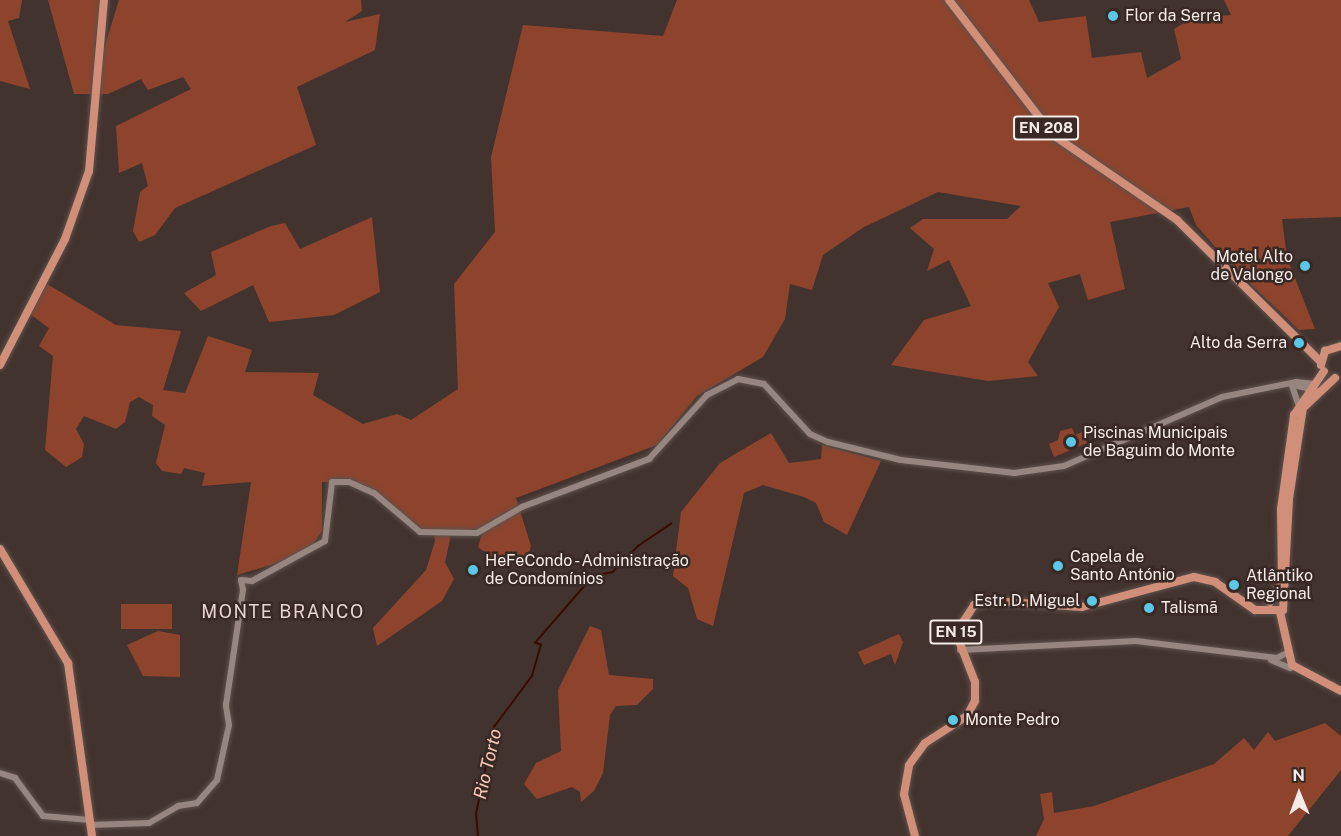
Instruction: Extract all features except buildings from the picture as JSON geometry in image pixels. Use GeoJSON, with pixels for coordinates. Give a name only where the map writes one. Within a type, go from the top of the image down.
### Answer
{"type":"FeatureCollection","features":[{"type":"Feature","properties":{"kind":"main road"},"geometry":{"type":"LineString","coordinates":[[0,365],[65,239],[89,171],[104,0]]}},
{"type":"Feature","properties":{"kind":"main road","name":"EN 208"},"geometry":{"type":"LineString","coordinates":[[949,0],[1053,135],[1177,220],[1297,335],[1323,367]]}},
{"type":"Feature","properties":{"kind":"main road","name":"EN 208"},"geometry":{"type":"LineString","coordinates":[[1297,335],[1337,345]]}},
{"type":"Feature","properties":{"kind":"main road"},"geometry":{"type":"LineString","coordinates":[[1337,345],[1311,387],[1298,403],[1281,509],[1282,581],[1274,607],[1290,668],[1341,691]]}},
{"type":"Feature","properties":{"kind":"main road"},"geometry":{"type":"LineString","coordinates":[[1323,367],[1339,378]]}},
{"type":"Feature","properties":{"kind":"main road"},"geometry":{"type":"LineString","coordinates":[[1311,387],[1339,378]]}},
{"type":"Feature","properties":{"kind":"main road"},"geometry":{"type":"LineString","coordinates":[[1274,607],[1284,602],[1289,499],[1301,414],[1311,387]]}},
{"type":"Feature","properties":{"kind":"main road"},"geometry":{"type":"LineString","coordinates":[[0,549],[68,663],[92,836]]}},
{"type":"Feature","properties":{"kind":"main road","name":"EN 15"},"geometry":{"type":"LineString","coordinates":[[915,836],[904,794],[909,765],[925,743],[966,716],[975,701],[973,675],[959,650],[956,633],[961,617],[987,601],[1082,607],[1194,577],[1215,582],[1244,603],[1274,607]]}},
{"type":"Feature","properties":{"kind":"main road"},"geometry":{"type":"LineString","coordinates":[[1274,607],[1292,664],[1313,678]]}},
{"type":"Feature","properties":{"kind":"street"},"geometry":{"type":"LineString","coordinates":[[0,772],[15,778],[43,816],[90,823],[149,823],[177,806],[197,803],[219,776],[243,590],[251,588],[252,581],[325,541],[329,484],[339,480],[374,494],[420,532],[477,533],[522,507],[650,459],[707,395],[730,380],[764,384],[817,438],[901,460],[1039,472],[1083,459],[1212,400],[1289,384],[1311,387]]}},
{"type":"Feature","properties":{"kind":"street"},"geometry":{"type":"LineString","coordinates":[[1289,384],[1298,403]]}},
{"type":"Feature","properties":{"kind":"street"},"geometry":{"type":"LineString","coordinates":[[959,650],[1136,641],[1263,656],[1285,654]]}},
{"type":"Feature","properties":{"kind":"street"},"geometry":{"type":"LineString","coordinates":[[1263,656],[1290,668]]}},
{"type":"Feature","properties":{"kind":"shaded area"},"geometry":{"type":"Polygon","coordinates":[[[0,0],[22,0],[19,18],[8,21],[30,89],[0,81],[0,0]]]}},
{"type":"Feature","properties":{"kind":"shaded area"},"geometry":{"type":"Polygon","coordinates":[[[48,0],[100,0],[95,48],[102,55],[119,0],[361,0],[362,11],[345,22],[380,14],[375,50],[297,87],[316,145],[175,208],[155,235],[139,242],[133,231],[140,192],[148,186],[142,163],[119,173],[116,126],[191,89],[183,77],[148,90],[141,79],[108,94],[74,94],[48,0]]]}},
{"type":"Feature","properties":{"kind":"shaded area"},"geometry":{"type":"Polygon","coordinates":[[[677,0],[1029,0],[1039,22],[1086,16],[1092,58],[1141,52],[1147,78],[1181,59],[1174,29],[1192,18],[1231,15],[1224,0],[1341,0],[1341,217],[1282,219],[1287,258],[1315,329],[1299,330],[1230,264],[1196,225],[1189,207],[1110,222],[1125,289],[1088,300],[1080,274],[1048,283],[1059,307],[1028,362],[1038,376],[988,381],[891,365],[924,320],[971,306],[949,260],[927,271],[934,249],[910,228],[923,219],[1007,219],[1021,206],[938,192],[864,227],[823,255],[812,290],[790,284],[785,319],[763,357],[697,396],[657,445],[516,498],[531,546],[526,562],[494,559],[478,547],[482,534],[474,529],[451,535],[445,562],[454,579],[442,601],[377,646],[373,628],[426,570],[435,541],[434,532],[424,530],[363,484],[322,482],[322,531],[312,546],[284,561],[237,575],[251,482],[202,486],[205,473],[184,468],[181,474],[162,471],[156,463],[165,425],[152,416],[153,405],[139,397],[130,402],[125,422],[116,429],[84,416],[76,429],[84,444],[82,457],[66,467],[45,450],[53,356],[39,346],[49,328],[30,314],[47,284],[116,325],[181,331],[163,390],[185,393],[208,336],[252,350],[245,372],[319,373],[313,395],[363,424],[397,414],[411,420],[458,389],[454,284],[495,232],[491,157],[523,25],[663,36],[677,0]]]}},
{"type":"Feature","properties":{"kind":"shaded area"},"geometry":{"type":"Polygon","coordinates":[[[372,217],[380,292],[334,315],[269,322],[253,285],[201,311],[184,293],[216,275],[211,252],[271,226],[285,223],[300,249],[372,217]]]}},
{"type":"Feature","properties":{"kind":"shaded area","name":"Piscinas Municipais de Baguim do Monte"},"geometry":{"type":"Polygon","coordinates":[[[1072,428],[1075,435],[1082,432],[1087,443],[1054,457],[1049,444],[1058,440],[1060,431],[1072,428]]]}},
{"type":"Feature","properties":{"kind":"shaded area"},"geometry":{"type":"Polygon","coordinates":[[[771,433],[789,463],[821,459],[822,445],[881,461],[847,535],[824,522],[816,503],[804,497],[763,485],[744,493],[713,626],[697,619],[688,588],[673,576],[681,512],[720,463],[771,433]]]}},
{"type":"Feature","properties":{"kind":"shaded area"},"geometry":{"type":"Polygon","coordinates":[[[121,604],[172,604],[172,629],[121,629],[121,604]]]}},
{"type":"Feature","properties":{"kind":"shaded area"},"geometry":{"type":"Polygon","coordinates":[[[590,626],[601,630],[609,675],[653,679],[653,689],[637,705],[616,706],[610,715],[603,773],[594,791],[581,802],[580,792],[572,787],[537,799],[524,784],[536,763],[561,751],[558,690],[590,626]]]}},
{"type":"Feature","properties":{"kind":"shaded area"},"geometry":{"type":"Polygon","coordinates":[[[158,631],[180,635],[180,677],[143,676],[127,645],[158,631]]]}},
{"type":"Feature","properties":{"kind":"shaded area"},"geometry":{"type":"Polygon","coordinates":[[[899,634],[903,642],[895,665],[891,654],[864,665],[858,652],[899,634]]]}},
{"type":"Feature","properties":{"kind":"shaded area"},"geometry":{"type":"Polygon","coordinates":[[[1325,723],[1341,736],[1341,770],[1288,836],[1036,836],[1044,819],[1040,794],[1052,792],[1054,813],[1094,806],[1214,764],[1244,738],[1254,750],[1268,732],[1275,741],[1325,723]]]}},
{"type":"Feature","properties":{"kind":"waterway","name":"Rio Torto"},"geometry":{"type":"LineString","coordinates":[[478,836],[476,814],[494,727],[532,676],[541,645],[535,643],[593,576],[613,572],[638,546],[671,524]]}},
{"type":"Feature","properties":{"kind":"place","name":"Flor da Serra"},"geometry":{"type":"Point","coordinates":[1113,16]}},
{"type":"Feature","properties":{"kind":"place","name":"Motel Alto de Valongo"},"geometry":{"type":"Point","coordinates":[1305,266]}},
{"type":"Feature","properties":{"kind":"place","name":"Alto da Serra"},"geometry":{"type":"Point","coordinates":[1299,343]}},
{"type":"Feature","properties":{"kind":"place","name":"Piscinas Municipais de Baguim do Monte"},"geometry":{"type":"Point","coordinates":[1071,442]}},
{"type":"Feature","properties":{"kind":"place","name":"Capela de Santo António"},"geometry":{"type":"Point","coordinates":[1058,566]}},
{"type":"Feature","properties":{"kind":"place","name":"HeFeCondo - Administração de Condomínios"},"geometry":{"type":"Point","coordinates":[473,570]}},
{"type":"Feature","properties":{"kind":"place","name":"Atlântiko Regional"},"geometry":{"type":"Point","coordinates":[1234,585]}},
{"type":"Feature","properties":{"kind":"place","name":"Estr. D. Miguel"},"geometry":{"type":"Point","coordinates":[1092,601]}},
{"type":"Feature","properties":{"kind":"place","name":"Talismã"},"geometry":{"type":"Point","coordinates":[1149,608]}},
{"type":"Feature","properties":{"kind":"place","name":"Monte Pedro"},"geometry":{"type":"Point","coordinates":[953,720]}},
{"type":"Feature","properties":{"kind":"district","name":"MONTE BRANCO"},"geometry":{"type":"Point","coordinates":[283,612]}}]}
